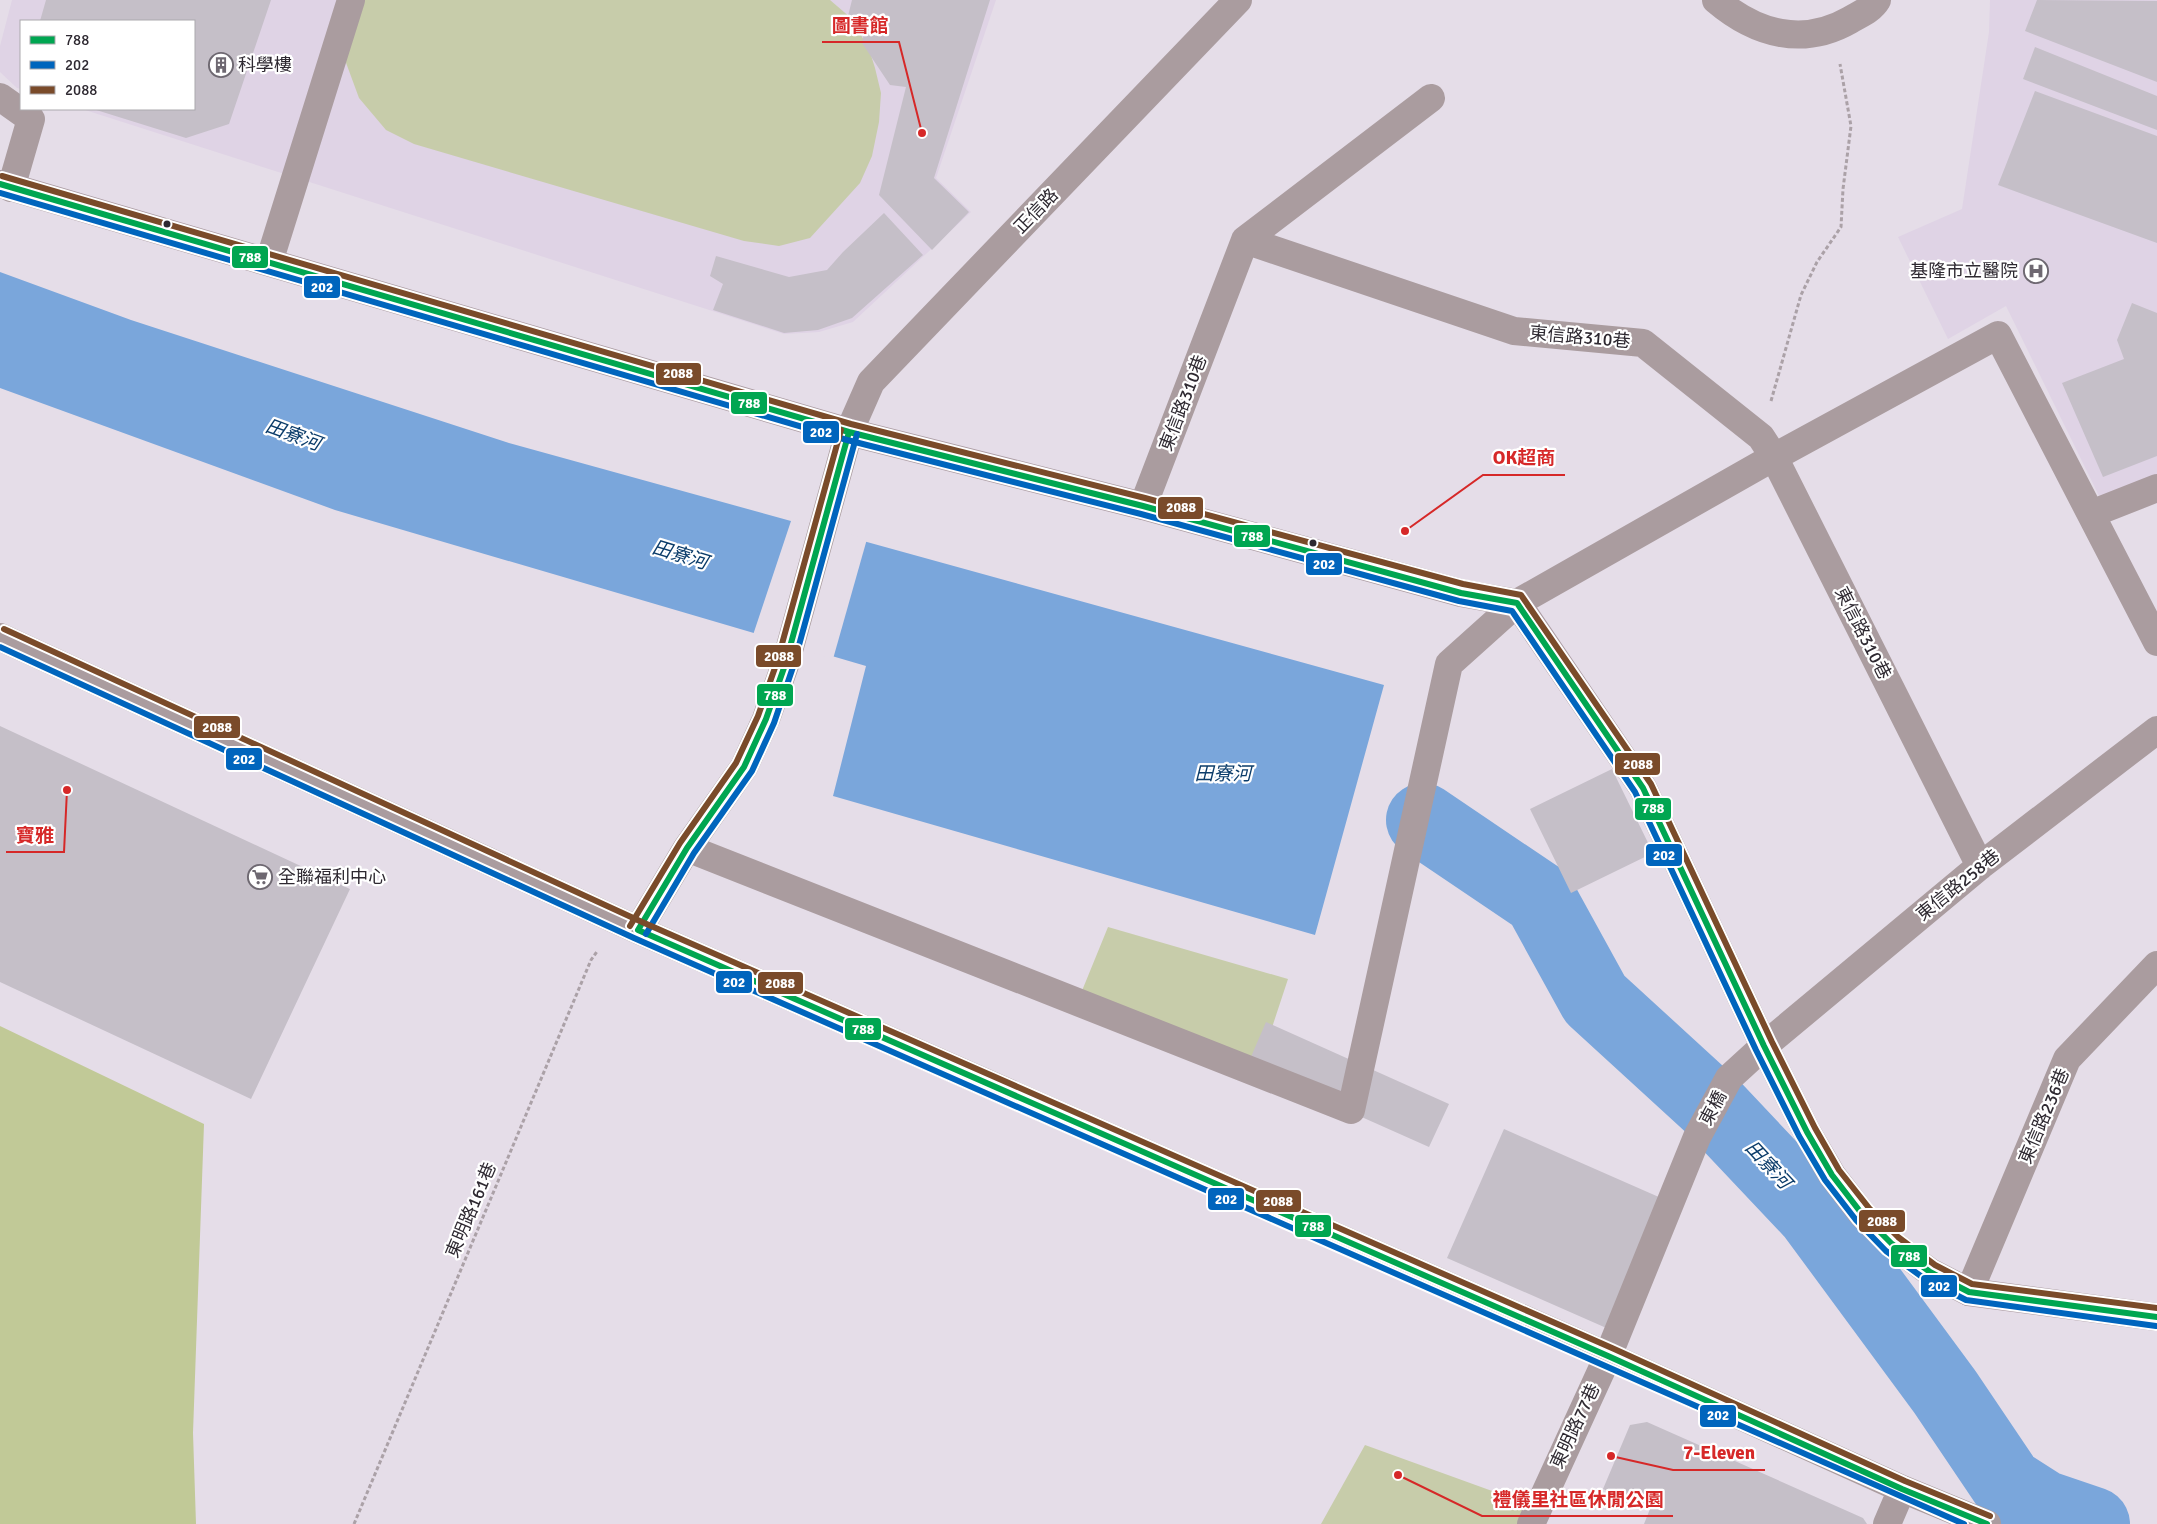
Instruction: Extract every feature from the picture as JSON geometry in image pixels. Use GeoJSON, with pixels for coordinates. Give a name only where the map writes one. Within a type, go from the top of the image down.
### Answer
{"type":"FeatureCollection","features":[{"type":"Feature","properties":{"kind":"main road"},"geometry":{"type":"LineString","coordinates":[[6,186],[849,432],[1143,506],[1461,593],[1518,603],[1643,788],[1806,1132],[1832,1175],[1862,1214],[1892,1244],[1930,1272],[1969,1292],[2157,1317]]}},
{"type":"Feature","properties":{"kind":"street"},"geometry":{"type":"LineString","coordinates":[[269,262],[351,0]]}},
{"type":"Feature","properties":{"kind":"street","name":"正信路"},"geometry":{"type":"LineString","coordinates":[[638,930],[687,848],[744,767],[766,719],[785,665],[849,432],[870,382],[1238,0]]}},
{"type":"Feature","properties":{"kind":"street"},"geometry":{"type":"LineString","coordinates":[[1716,0],[1726,8],[1769,32],[1812,35],[1834,29],[1873,7],[1877,0]]}},
{"type":"Feature","properties":{"kind":"street"},"geometry":{"type":"LineString","coordinates":[[0,97],[31,119],[6,186]]}},
{"type":"Feature","properties":{"kind":"street"},"geometry":{"type":"LineString","coordinates":[[1245,240],[1432,98]]}},
{"type":"Feature","properties":{"kind":"street","name":"東信路310巷"},"geometry":{"type":"LineString","coordinates":[[1143,506],[1245,240],[1514,331],[1642,343],[1768,447],[1980,866]]}},
{"type":"Feature","properties":{"kind":"street"},"geometry":{"type":"LineString","coordinates":[[687,848],[1351,1110],[1449,664],[1518,603],[1768,447],[1998,335],[2157,642]]}},
{"type":"Feature","properties":{"kind":"street"},"geometry":{"type":"LineString","coordinates":[[2091,514],[2157,488]]}},
{"type":"Feature","properties":{"kind":"street"},"geometry":{"type":"LineString","coordinates":[[0,636],[638,930],[1608,1356],[1902,1489],[1987,1524]]}},
{"type":"Feature","properties":{"kind":"street","name":"東信路258巷"},"geometry":{"type":"LineString","coordinates":[[1729,1078],[1764,1046],[1980,866],[2157,730]]}},
{"type":"Feature","properties":{"kind":"street","name":"東信路236巷"},"geometry":{"type":"LineString","coordinates":[[1969,1292],[2068,1059],[2157,965]]}},
{"type":"Feature","properties":{"kind":"street","name":"東橋"},"geometry":{"type":"LineString","coordinates":[[1608,1356],[1697,1137],[1729,1078]]}},
{"type":"Feature","properties":{"kind":"street","name":"東明路77巷"},"geometry":{"type":"LineString","coordinates":[[1531,1524],[1608,1356]]}},
{"type":"Feature","properties":{"kind":"street"},"geometry":{"type":"LineString","coordinates":[[1887,1524],[1902,1489]]}},
{"type":"Feature","properties":{"kind":"path"},"geometry":{"type":"LineString","coordinates":[[1768,447],[1801,295],[1817,262],[1841,226],[1843,190],[1851,126],[1834,29]]}},
{"type":"Feature","properties":{"kind":"path","name":"東明路161巷"},"geometry":{"type":"LineString","coordinates":[[354,1524],[590,960],[605,942],[638,930]]}},
{"type":"Feature","properties":{"kind":"shaded area"},"geometry":{"type":"Polygon","coordinates":[[[12,0],[996,0],[936,178],[971,212],[853,322],[819,332],[784,334],[85,110],[195,110],[195,20],[20,20],[20,89],[0,72],[0,46],[12,0]]]}},
{"type":"Feature","properties":{"kind":"shaded area","name":"基隆市立醫院"},"geometry":{"type":"Polygon","coordinates":[[[1990,0],[2157,0],[2157,479],[2102,502],[2006,306],[1948,339],[1898,237],[1962,209],[1989,32],[1990,0]]]}},
{"type":"Feature","properties":{"kind":"green space"},"geometry":{"type":"Polygon","coordinates":[[[352,0],[830,0],[851,18],[869,49],[875,68],[881,93],[879,122],[872,156],[860,183],[810,238],[779,246],[744,241],[414,144],[386,130],[359,98],[345,60],[352,0]]]}},
{"type":"Feature","properties":{"kind":"green space"},"geometry":{"type":"Polygon","coordinates":[[[1108,927],[1288,979],[1257,1073],[1077,1003],[1108,927]]]}},
{"type":"Feature","properties":{"kind":"green space"},"geometry":{"type":"Polygon","coordinates":[[[0,1026],[204,1124],[193,1433],[196,1524],[0,1524],[0,1026]]]}},
{"type":"Feature","properties":{"kind":"green space"},"geometry":{"type":"Polygon","coordinates":[[[1365,1445],[1531,1505],[1523,1524],[1321,1524],[1365,1445]]]}},
{"type":"Feature","properties":{"kind":"water","name":"田寮河"},"geometry":{"type":"Polygon","coordinates":[[[0,272],[131,320],[509,443],[1384,685],[1315,935],[833,796],[866,666],[335,510],[0,388],[0,272]]]}},
{"type":"Feature","properties":{"kind":"pier"},"geometry":{"type":"Polygon","coordinates":[[[792,518],[867,539],[833,659],[753,635],[792,518]]]}},
{"type":"Feature","properties":{"kind":"building","name":"科學樓"},"geometry":{"type":"Polygon","coordinates":[[[46,0],[271,0],[229,124],[186,138],[96,110],[195,110],[195,20],[40,20],[46,0]]]}},
{"type":"Feature","properties":{"kind":"building"},"geometry":{"type":"Polygon","coordinates":[[[852,0],[990,0],[934,178],[969,212],[932,250],[879,195],[906,87],[890,85],[862,43],[865,29],[846,24],[852,0]]]}},
{"type":"Feature","properties":{"kind":"building"},"geometry":{"type":"Polygon","coordinates":[[[2037,0],[2157,1],[2157,82],[2025,31],[2037,0]]]}},
{"type":"Feature","properties":{"kind":"building"},"geometry":{"type":"Polygon","coordinates":[[[2035,47],[2157,96],[2157,130],[2023,79],[2035,47]]]}},
{"type":"Feature","properties":{"kind":"building"},"geometry":{"type":"Polygon","coordinates":[[[2035,91],[2157,136],[2157,243],[1998,185],[2035,91]]]}},
{"type":"Feature","properties":{"kind":"building"},"geometry":{"type":"Polygon","coordinates":[[[884,213],[923,255],[852,318],[818,330],[784,333],[713,310],[723,284],[710,276],[716,256],[789,277],[827,270],[884,213]]]}},
{"type":"Feature","properties":{"kind":"building"},"geometry":{"type":"Polygon","coordinates":[[[2132,303],[2157,313],[2157,456],[2103,477],[2062,383],[2124,359],[2117,340],[2132,303]]]}},
{"type":"Feature","properties":{"kind":"building"},"geometry":{"type":"Polygon","coordinates":[[[0,726],[350,889],[251,1099],[0,982],[0,726]]]}},
{"type":"Feature","properties":{"kind":"building"},"geometry":{"type":"Polygon","coordinates":[[[1612,769],[1653,853],[1571,893],[1530,809],[1612,769]]]}},
{"type":"Feature","properties":{"kind":"building"},"geometry":{"type":"Polygon","coordinates":[[[1266,1022],[1449,1104],[1429,1147],[1247,1066],[1266,1022]]]}},
{"type":"Feature","properties":{"kind":"building"},"geometry":{"type":"Polygon","coordinates":[[[1504,1129],[1677,1205],[1620,1334],[1447,1258],[1504,1129]]]}},
{"type":"Feature","properties":{"kind":"building"},"geometry":{"type":"Polygon","coordinates":[[[1647,1422],[1863,1518],[1867,1524],[1644,1524],[1650,1509],[1603,1489],[1630,1425],[1647,1422]]]}},
{"type":"Feature","properties":{"kind":"waterway","name":"田寮河"},"geometry":{"type":"LineString","coordinates":[[1423,820],[1540,899],[1595,999],[1713,1107],[1813,1213],[1945,1392],[2007,1484],[2043,1507],[2093,1524]]}},
{"type":"Feature","properties":{"kind":"transit line","name":"2088"},"geometry":{"type":"LineString","coordinates":[[2,176],[851,424],[1145,498],[1463,584],[1521,595],[1651,784],[1772,1042],[1815,1128],[1839,1170],[1869,1208],[1898,1237],[1935,1265],[1972,1284],[2157,1308]]}},
{"type":"Feature","properties":{"kind":"transit line","name":"788"},"geometry":{"type":"LineString","coordinates":[[0,184],[849,432],[1143,506],[1461,593],[1517,603],[1643,788],[1764,1046],[1807,1132],[1832,1175],[1862,1214],[1892,1244],[1930,1272],[1969,1292],[2157,1317]]}},
{"type":"Feature","properties":{"kind":"transit line","name":"202"},"geometry":{"type":"LineString","coordinates":[[0,193],[847,440],[1141,514],[1459,601],[1512,611],[1635,792],[1756,1050],[1799,1136],[1825,1180],[1856,1220],[1886,1251],[1925,1279],[1966,1300],[2156,1326]]}},
{"type":"Feature","properties":{"kind":"transit line","name":"2088"},"geometry":{"type":"LineString","coordinates":[[630,926],[680,843],[736,763],[758,716],[777,662],[841,430]]}},
{"type":"Feature","properties":{"kind":"transit line","name":"788"},"geometry":{"type":"LineString","coordinates":[[638,930],[687,848],[744,767],[766,719],[785,665],[849,432]]}},
{"type":"Feature","properties":{"kind":"transit line","name":"202"},"geometry":{"type":"LineString","coordinates":[[646,934],[694,853],[752,771],[774,723],[793,667],[857,434]]}},
{"type":"Feature","properties":{"kind":"transit line","name":"2088"},"geometry":{"type":"LineString","coordinates":[[4,629],[642,922],[1612,1348],[1905,1481],[1990,1516]]}},
{"type":"Feature","properties":{"kind":"transit line","name":"202"},"geometry":{"type":"LineString","coordinates":[[0,647],[634,938],[1964,1524]]}},
{"type":"Feature","properties":{"kind":"transit line","name":"788"},"geometry":{"type":"LineString","coordinates":[[638,930],[1608,1356],[1902,1489],[1987,1524]]}},
{"type":"Feature","properties":{"kind":"place","name":"科學樓"},"geometry":{"type":"Point","coordinates":[221,65]}},
{"type":"Feature","properties":{"kind":"place","name":"圖書館"},"geometry":{"type":"Point","coordinates":[922,133]}},
{"type":"Feature","properties":{"kind":"place","name":"基隆市立醫院"},"geometry":{"type":"Point","coordinates":[2036,271]}},
{"type":"Feature","properties":{"kind":"place","name":"OK超商"},"geometry":{"type":"Point","coordinates":[1405,531]}},
{"type":"Feature","properties":{"kind":"place","name":"寶雅"},"geometry":{"type":"Point","coordinates":[67,790]}},
{"type":"Feature","properties":{"kind":"place","name":"全聯福利中心"},"geometry":{"type":"Point","coordinates":[260,877]}},
{"type":"Feature","properties":{"kind":"place","name":"7-Eleven"},"geometry":{"type":"Point","coordinates":[1611,1456]}},
{"type":"Feature","properties":{"kind":"place","name":"禮儀里社區休閒公園"},"geometry":{"type":"Point","coordinates":[1398,1475]}}]}
